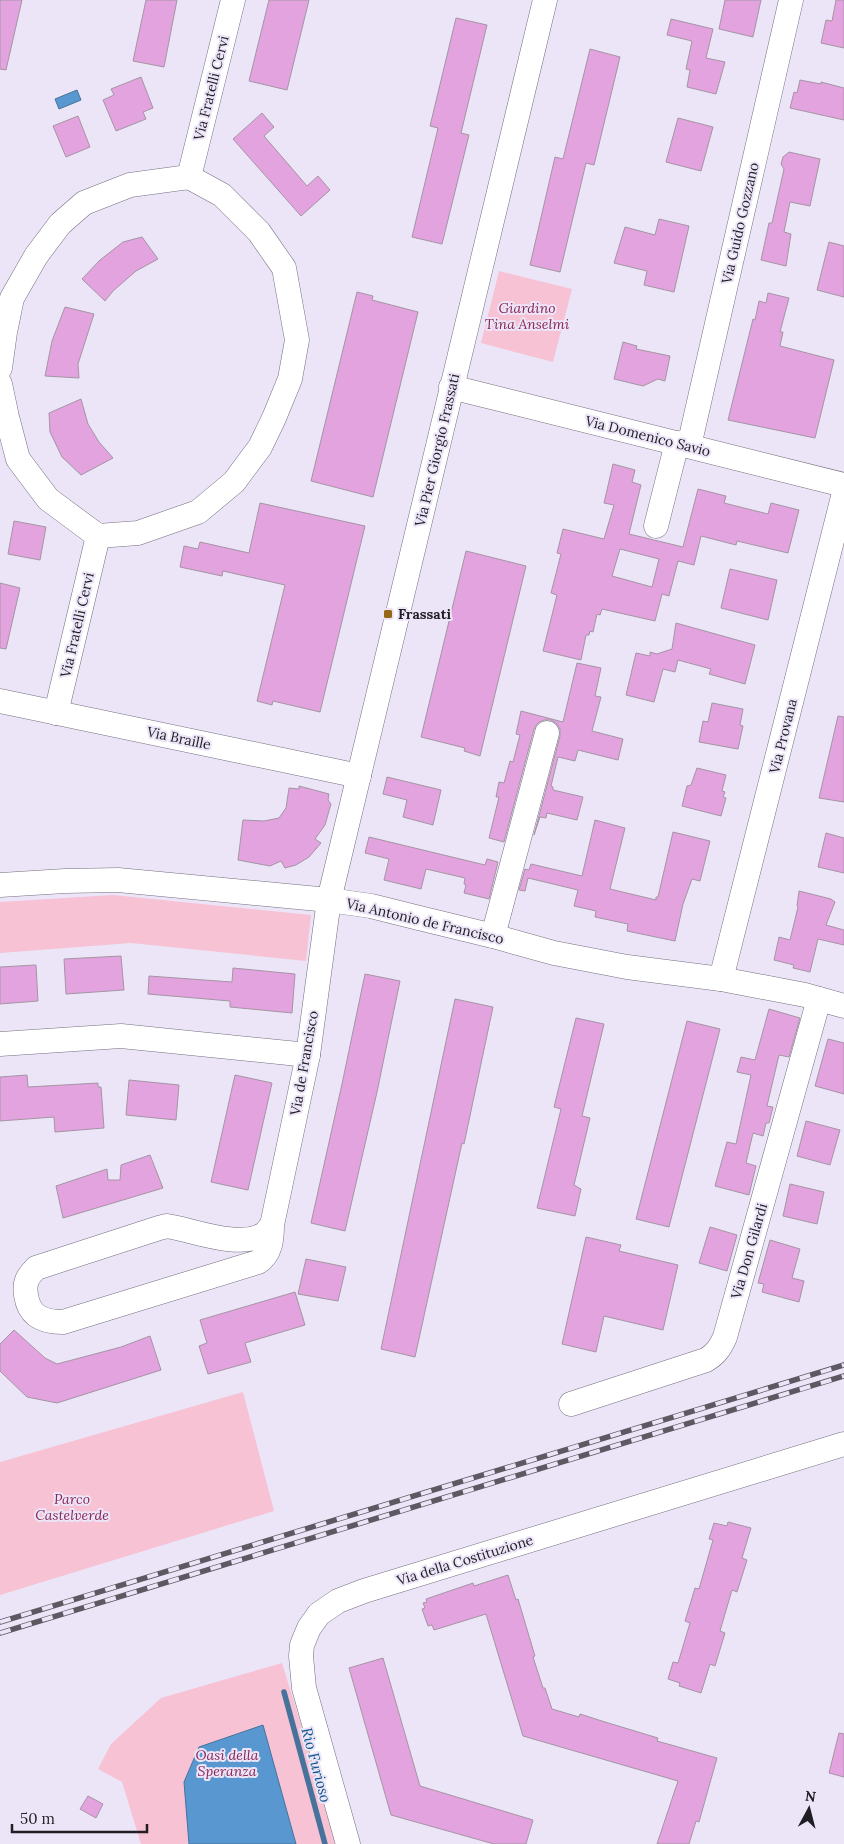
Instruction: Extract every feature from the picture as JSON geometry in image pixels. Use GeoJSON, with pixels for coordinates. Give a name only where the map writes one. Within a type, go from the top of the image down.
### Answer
{"type":"FeatureCollection","features":[{"type":"Feature","properties":{"kind":"street","name":"Via Fratelli Cervi"},"geometry":{"type":"LineString","coordinates":[[189,176],[233,0]]}},
{"type":"Feature","properties":{"kind":"street","name":"Via Pier Giorgio Frassati"},"geometry":{"type":"LineString","coordinates":[[329,900],[546,0]]}},
{"type":"Feature","properties":{"kind":"street","name":"Via Guido Gozzano"},"geometry":{"type":"LineString","coordinates":[[656,526],[683,445],[791,0]]}},
{"type":"Feature","properties":{"kind":"street"},"geometry":{"type":"LineString","coordinates":[[0,368],[4,332],[12,298],[36,256],[60,224],[84,203],[130,185],[189,176],[222,195],[259,232],[284,268],[297,340],[290,380],[260,447],[234,482],[198,512],[138,533],[98,536],[48,498],[18,459],[0,384]]}},
{"type":"Feature","properties":{"kind":"street","name":"Via Domenico Savio"},"geometry":{"type":"LineString","coordinates":[[452,388],[844,485]]}},
{"type":"Feature","properties":{"kind":"street","name":"Via Provana"},"geometry":{"type":"LineString","coordinates":[[721,979],[844,493]]}},
{"type":"Feature","properties":{"kind":"street","name":"Via Fratelli Cervi"},"geometry":{"type":"LineString","coordinates":[[56,713],[98,536]]}},
{"type":"Feature","properties":{"kind":"street","name":"Via Braille"},"geometry":{"type":"LineString","coordinates":[[0,701],[358,776]]}},
{"type":"Feature","properties":{"kind":"street"},"geometry":{"type":"LineString","coordinates":[[493,936],[547,732]]}},
{"type":"Feature","properties":{"kind":"street","name":"Via Antonio de Francisco"},"geometry":{"type":"LineString","coordinates":[[0,885],[118,880],[329,900],[372,906],[554,953],[627,968],[721,979],[805,995],[844,1006]]}},
{"type":"Feature","properties":{"kind":"street","name":"Via de Francisco"},"geometry":{"type":"LineString","coordinates":[[272,1225],[265,1234],[250,1239],[238,1240],[168,1226],[36,1268],[28,1275],[24,1285],[28,1308],[39,1318],[52,1322],[63,1322],[258,1262],[264,1258],[272,1240],[272,1225],[308,1055],[329,900]]}},
{"type":"Feature","properties":{"kind":"street","name":"Via Don Gilardi"},"geometry":{"type":"LineString","coordinates":[[571,1404],[706,1360],[720,1348],[819,999]]}},
{"type":"Feature","properties":{"kind":"street"},"geometry":{"type":"LineString","coordinates":[[0,1044],[121,1036],[308,1055]]}},
{"type":"Feature","properties":{"kind":"street","name":"Via della Costituzione"},"geometry":{"type":"LineString","coordinates":[[348,1844],[304,1688],[301,1656],[302,1645],[309,1628],[319,1614],[338,1601],[364,1591],[844,1444]]}},
{"type":"Feature","properties":{"kind":"green space","name":"Giardino Tina Anselmi"},"geometry":{"type":"Polygon","coordinates":[[[499,271],[572,289],[553,362],[481,343],[499,271]]]}},
{"type":"Feature","properties":{"kind":"green space"},"geometry":{"type":"Polygon","coordinates":[[[113,895],[311,915],[306,961],[131,943],[0,953],[0,902],[113,895]]]}},
{"type":"Feature","properties":{"kind":"green space","name":"Parco Castelverde"},"geometry":{"type":"Polygon","coordinates":[[[243,1392],[274,1511],[0,1595],[0,1462],[243,1392]]]}},
{"type":"Feature","properties":{"kind":"green space","name":"Oasi della Speranza"},"geometry":{"type":"Polygon","coordinates":[[[282,1663],[338,1844],[141,1844],[122,1782],[98,1769],[111,1744],[161,1698],[282,1663]]]}},
{"type":"Feature","properties":{"kind":"water"},"geometry":{"type":"Polygon","coordinates":[[[77,90],[81,100],[59,109],[55,99],[77,90]]]}},
{"type":"Feature","properties":{"kind":"water"},"geometry":{"type":"Polygon","coordinates":[[[263,1725],[296,1844],[189,1844],[184,1782],[199,1747],[263,1725]]]}},
{"type":"Feature","properties":{"kind":"building"},"geometry":{"type":"Polygon","coordinates":[[[0,0],[22,0],[6,70],[0,69],[0,0]]]}},
{"type":"Feature","properties":{"kind":"building"},"geometry":{"type":"Polygon","coordinates":[[[146,0],[177,0],[164,67],[133,61],[146,0]]]}},
{"type":"Feature","properties":{"kind":"building"},"geometry":{"type":"Polygon","coordinates":[[[269,0],[309,0],[287,90],[249,81],[269,0]]]}},
{"type":"Feature","properties":{"kind":"building"},"geometry":{"type":"Polygon","coordinates":[[[725,0],[761,0],[753,37],[719,29],[725,0]]]}},
{"type":"Feature","properties":{"kind":"building"},"geometry":{"type":"Polygon","coordinates":[[[836,0],[844,0],[844,48],[821,43],[826,20],[832,21],[836,0]]]}},
{"type":"Feature","properties":{"kind":"building"},"geometry":{"type":"Polygon","coordinates":[[[456,18],[487,25],[461,133],[469,135],[442,244],[412,237],[438,128],[430,126],[456,18]]]}},
{"type":"Feature","properties":{"kind":"building"},"geometry":{"type":"Polygon","coordinates":[[[671,19],[713,29],[706,58],[725,62],[716,94],[687,87],[690,70],[686,69],[692,41],[667,35],[671,19]]]}},
{"type":"Feature","properties":{"kind":"building"},"geometry":{"type":"Polygon","coordinates":[[[590,49],[620,57],[594,165],[586,163],[560,272],[530,265],[555,157],[563,159],[590,49]]]}},
{"type":"Feature","properties":{"kind":"building"},"geometry":{"type":"Polygon","coordinates":[[[141,77],[153,108],[143,112],[146,119],[116,131],[103,100],[114,95],[111,89],[141,77]]]}},
{"type":"Feature","properties":{"kind":"building"},"geometry":{"type":"Polygon","coordinates":[[[800,80],[821,84],[821,82],[844,88],[844,120],[790,108],[794,92],[797,93],[800,80]]]}},
{"type":"Feature","properties":{"kind":"building"},"geometry":{"type":"Polygon","coordinates":[[[262,113],[274,127],[264,136],[307,186],[318,176],[330,190],[301,216],[233,139],[262,113]]]}},
{"type":"Feature","properties":{"kind":"building"},"geometry":{"type":"Polygon","coordinates":[[[78,116],[90,147],[66,157],[53,126],[78,116]]]}},
{"type":"Feature","properties":{"kind":"building"},"geometry":{"type":"Polygon","coordinates":[[[678,118],[713,127],[701,171],[666,162],[678,118]]]}},
{"type":"Feature","properties":{"kind":"building"},"geometry":{"type":"Polygon","coordinates":[[[789,152],[820,159],[810,206],[790,202],[784,232],[791,234],[786,266],[761,260],[769,223],[772,223],[784,169],[781,164],[783,157],[789,152]]]}},
{"type":"Feature","properties":{"kind":"building"},"geometry":{"type":"Polygon","coordinates":[[[659,219],[689,226],[674,292],[644,285],[647,271],[614,263],[625,227],[655,235],[659,219]]]}},
{"type":"Feature","properties":{"kind":"building"},"geometry":{"type":"Polygon","coordinates":[[[142,237],[158,259],[136,271],[113,291],[105,301],[82,279],[100,260],[123,242],[142,237]]]}},
{"type":"Feature","properties":{"kind":"building"},"geometry":{"type":"Polygon","coordinates":[[[829,242],[844,246],[844,297],[817,290],[829,242]]]}},
{"type":"Feature","properties":{"kind":"building"},"geometry":{"type":"Polygon","coordinates":[[[357,292],[373,296],[372,300],[418,312],[373,497],[311,481],[357,292]]]}},
{"type":"Feature","properties":{"kind":"building"},"geometry":{"type":"Polygon","coordinates":[[[768,293],[789,298],[780,332],[783,332],[780,346],[834,360],[815,438],[728,420],[753,319],[755,320],[759,301],[766,303],[768,293]]]}},
{"type":"Feature","properties":{"kind":"building"},"geometry":{"type":"Polygon","coordinates":[[[65,307],[94,314],[78,364],[79,378],[45,376],[52,341],[65,307]]]}},
{"type":"Feature","properties":{"kind":"building"},"geometry":{"type":"Polygon","coordinates":[[[623,342],[637,346],[636,349],[670,356],[665,381],[658,379],[643,386],[614,379],[623,342]]]}},
{"type":"Feature","properties":{"kind":"building"},"geometry":{"type":"Polygon","coordinates":[[[81,399],[88,424],[99,442],[113,458],[81,475],[62,457],[50,432],[49,413],[81,399]]]}},
{"type":"Feature","properties":{"kind":"building"},"geometry":{"type":"Polygon","coordinates":[[[613,464],[635,470],[632,482],[641,485],[629,534],[683,547],[698,489],[726,496],[724,503],[768,514],[771,503],[799,510],[788,553],[737,541],[736,545],[701,536],[694,565],[678,561],[669,596],[662,594],[655,621],[602,609],[600,615],[597,614],[593,632],[590,631],[589,635],[586,635],[581,660],[543,651],[557,595],[551,593],[561,554],[557,553],[563,529],[604,539],[614,505],[604,503],[613,464]],[[620,549],[612,576],[652,587],[659,559],[620,549]]]}},
{"type":"Feature","properties":{"kind":"building"},"geometry":{"type":"Polygon","coordinates":[[[260,503],[365,526],[320,712],[273,701],[272,705],[257,701],[285,585],[223,571],[222,576],[180,567],[184,546],[198,549],[200,542],[249,553],[260,503]]]}},
{"type":"Feature","properties":{"kind":"building"},"geometry":{"type":"Polygon","coordinates":[[[14,521],[46,527],[40,560],[8,554],[14,521]]]}},
{"type":"Feature","properties":{"kind":"building"},"geometry":{"type":"Polygon","coordinates":[[[466,551],[526,566],[480,756],[464,751],[465,748],[421,737],[466,551]]]}},
{"type":"Feature","properties":{"kind":"building"},"geometry":{"type":"Polygon","coordinates":[[[730,569],[777,580],[768,620],[721,608],[730,569]]]}},
{"type":"Feature","properties":{"kind":"building"},"geometry":{"type":"Polygon","coordinates":[[[0,583],[20,588],[6,649],[0,648],[0,583]]]}},
{"type":"Feature","properties":{"kind":"building"},"geometry":{"type":"Polygon","coordinates":[[[676,623],[755,645],[745,684],[709,674],[711,669],[678,660],[675,672],[663,669],[654,702],[626,695],[636,653],[650,656],[650,652],[657,654],[672,649],[676,623]]]}},
{"type":"Feature","properties":{"kind":"building"},"geometry":{"type":"Polygon","coordinates":[[[577,663],[601,668],[595,696],[601,697],[592,731],[623,739],[618,760],[578,750],[575,761],[558,757],[551,786],[553,790],[583,797],[577,820],[547,813],[546,818],[540,817],[534,835],[560,736],[560,729],[551,720],[544,720],[538,723],[534,729],[504,842],[489,838],[499,797],[496,797],[499,782],[504,783],[510,761],[513,762],[520,735],[516,734],[521,711],[563,722],[577,663]]]}},
{"type":"Feature","properties":{"kind":"building"},"geometry":{"type":"Polygon","coordinates":[[[712,703],[743,709],[740,725],[743,726],[738,749],[699,742],[703,721],[708,722],[712,703]]]}},
{"type":"Feature","properties":{"kind":"building"},"geometry":{"type":"Polygon","coordinates":[[[838,716],[844,717],[844,802],[819,798],[838,716]]]}},
{"type":"Feature","properties":{"kind":"building"},"geometry":{"type":"Polygon","coordinates":[[[697,768],[726,775],[722,791],[725,792],[723,797],[726,798],[721,816],[682,806],[687,786],[691,785],[697,768]]]}},
{"type":"Feature","properties":{"kind":"building"},"geometry":{"type":"Polygon","coordinates":[[[387,777],[441,790],[433,825],[403,817],[407,800],[383,794],[387,777]]]}},
{"type":"Feature","properties":{"kind":"building"},"geometry":{"type":"Polygon","coordinates":[[[299,786],[329,794],[328,800],[331,804],[325,825],[315,839],[321,843],[309,857],[296,865],[285,868],[281,861],[270,866],[238,860],[243,820],[264,821],[279,818],[286,808],[289,788],[299,789],[299,786]]]}},
{"type":"Feature","properties":{"kind":"building"},"geometry":{"type":"Polygon","coordinates":[[[595,820],[625,828],[610,889],[656,900],[673,832],[710,841],[700,881],[692,879],[683,904],[675,941],[627,931],[628,924],[595,917],[596,911],[574,906],[578,890],[528,878],[525,891],[519,890],[525,869],[529,870],[531,864],[582,876],[595,820]]]}},
{"type":"Feature","properties":{"kind":"building"},"geometry":{"type":"Polygon","coordinates":[[[826,833],[844,838],[844,873],[818,867],[826,833]]]}},
{"type":"Feature","properties":{"kind":"building"},"geometry":{"type":"Polygon","coordinates":[[[369,837],[485,865],[487,859],[498,862],[489,899],[464,893],[465,878],[426,869],[421,889],[384,880],[389,859],[365,853],[369,837]]]}},
{"type":"Feature","properties":{"kind":"building"},"geometry":{"type":"Polygon","coordinates":[[[799,891],[831,899],[835,902],[826,925],[844,930],[844,945],[818,939],[810,972],[793,968],[794,965],[774,960],[779,937],[790,940],[798,907],[799,891]]]}},
{"type":"Feature","properties":{"kind":"building"},"geometry":{"type":"Polygon","coordinates":[[[121,956],[124,990],[66,994],[64,959],[121,956]]]}},
{"type":"Feature","properties":{"kind":"building"},"geometry":{"type":"Polygon","coordinates":[[[36,965],[38,1001],[0,1004],[0,967],[36,965]]]}},
{"type":"Feature","properties":{"kind":"building"},"geometry":{"type":"Polygon","coordinates":[[[233,968],[295,974],[292,1013],[230,1007],[230,1001],[148,994],[149,976],[232,982],[233,968]]]}},
{"type":"Feature","properties":{"kind":"building"},"geometry":{"type":"Polygon","coordinates":[[[365,974],[400,981],[345,1231],[311,1223],[365,974]]]}},
{"type":"Feature","properties":{"kind":"building"},"geometry":{"type":"Polygon","coordinates":[[[455,999],[493,1007],[415,1357],[381,1349],[455,999]]]}},
{"type":"Feature","properties":{"kind":"building"},"geometry":{"type":"Polygon","coordinates":[[[769,1009],[800,1018],[789,1057],[779,1055],[767,1106],[773,1107],[769,1123],[766,1123],[763,1136],[753,1133],[746,1163],[756,1166],[749,1195],[715,1186],[727,1142],[736,1144],[751,1075],[737,1072],[741,1057],[755,1060],[769,1009]]]}},
{"type":"Feature","properties":{"kind":"building"},"geometry":{"type":"Polygon","coordinates":[[[576,1018],[604,1024],[582,1116],[590,1118],[574,1185],[581,1189],[575,1216],[537,1208],[561,1109],[554,1107],[576,1018]]]}},
{"type":"Feature","properties":{"kind":"building"},"geometry":{"type":"Polygon","coordinates":[[[687,1021],[720,1029],[669,1227],[636,1219],[687,1021]]]}},
{"type":"Feature","properties":{"kind":"building"},"geometry":{"type":"Polygon","coordinates":[[[828,1039],[844,1043],[844,1094],[815,1086],[828,1039]]]}},
{"type":"Feature","properties":{"kind":"building"},"geometry":{"type":"Polygon","coordinates":[[[27,1075],[28,1087],[98,1083],[98,1087],[101,1087],[104,1128],[55,1132],[54,1117],[0,1121],[0,1077],[27,1075]]]}},
{"type":"Feature","properties":{"kind":"building"},"geometry":{"type":"Polygon","coordinates":[[[235,1075],[272,1083],[248,1190],[211,1182],[235,1075]]]}},
{"type":"Feature","properties":{"kind":"building"},"geometry":{"type":"Polygon","coordinates":[[[129,1080],[179,1085],[176,1120],[126,1115],[129,1080]]]}},
{"type":"Feature","properties":{"kind":"building"},"geometry":{"type":"Polygon","coordinates":[[[806,1121],[840,1130],[830,1165],[797,1156],[806,1121]]]}},
{"type":"Feature","properties":{"kind":"building"},"geometry":{"type":"Polygon","coordinates":[[[150,1155],[163,1188],[63,1218],[56,1186],[107,1169],[108,1180],[120,1180],[121,1165],[150,1155]]]}},
{"type":"Feature","properties":{"kind":"building"},"geometry":{"type":"Polygon","coordinates":[[[790,1184],[824,1192],[817,1224],[783,1216],[790,1184]]]}},
{"type":"Feature","properties":{"kind":"building"},"geometry":{"type":"Polygon","coordinates":[[[710,1227],[737,1235],[727,1271],[699,1263],[710,1227]]]}},
{"type":"Feature","properties":{"kind":"building"},"geometry":{"type":"Polygon","coordinates":[[[586,1237],[621,1245],[619,1251],[678,1265],[663,1330],[604,1316],[596,1352],[562,1344],[586,1237]]]}},
{"type":"Feature","properties":{"kind":"building"},"geometry":{"type":"Polygon","coordinates":[[[770,1240],[800,1249],[792,1278],[804,1281],[799,1302],[762,1292],[764,1284],[758,1283],[770,1240]]]}},
{"type":"Feature","properties":{"kind":"building"},"geometry":{"type":"Polygon","coordinates":[[[306,1259],[346,1267],[338,1301],[298,1294],[306,1259]]]}},
{"type":"Feature","properties":{"kind":"building"},"geometry":{"type":"Polygon","coordinates":[[[295,1292],[305,1325],[245,1343],[251,1362],[208,1374],[199,1346],[207,1343],[200,1320],[295,1292]]]}},
{"type":"Feature","properties":{"kind":"building"},"geometry":{"type":"Polygon","coordinates":[[[14,1330],[45,1358],[57,1364],[121,1347],[150,1336],[161,1370],[57,1403],[27,1397],[0,1371],[0,1344],[14,1330]]]}},
{"type":"Feature","properties":{"kind":"building"},"geometry":{"type":"Polygon","coordinates":[[[728,1522],[751,1528],[742,1558],[747,1560],[737,1592],[732,1590],[720,1631],[725,1633],[715,1666],[710,1664],[701,1693],[679,1686],[680,1683],[668,1679],[673,1662],[678,1663],[690,1623],[685,1621],[695,1588],[699,1589],[713,1540],[709,1539],[714,1523],[727,1526],[728,1522]]]}},
{"type":"Feature","properties":{"kind":"building"},"geometry":{"type":"Polygon","coordinates":[[[508,1575],[516,1600],[518,1599],[535,1656],[533,1657],[552,1709],[579,1717],[580,1714],[658,1738],[657,1741],[717,1758],[699,1822],[696,1821],[689,1844],[657,1844],[678,1781],[523,1736],[486,1614],[434,1630],[432,1625],[428,1626],[422,1609],[425,1608],[423,1603],[427,1602],[426,1599],[473,1583],[474,1586],[508,1575]]]}},
{"type":"Feature","properties":{"kind":"building"},"geometry":{"type":"Polygon","coordinates":[[[383,1658],[420,1786],[533,1820],[526,1844],[494,1844],[391,1815],[349,1668],[383,1658]]]}},
{"type":"Feature","properties":{"kind":"building"},"geometry":{"type":"Polygon","coordinates":[[[839,1733],[844,1734],[844,1777],[829,1773],[839,1733]]]}},
{"type":"Feature","properties":{"kind":"building"},"geometry":{"type":"Polygon","coordinates":[[[88,1796],[103,1804],[96,1818],[80,1809],[88,1796]]]}},
{"type":"Feature","properties":{"kind":"waterway","name":"Rio Furioso"},"geometry":{"type":"LineString","coordinates":[[284,1692],[325,1844]]}},
{"type":"Feature","properties":{"kind":"railway"},"geometry":{"type":"LineString","coordinates":[[0,1622],[844,1365]]}},
{"type":"Feature","properties":{"kind":"railway"},"geometry":{"type":"LineString","coordinates":[[0,1633],[844,1376]]}},
{"type":"Feature","properties":{"kind":"place","name":"Frassati"},"geometry":{"type":"Point","coordinates":[388,614]}}]}
